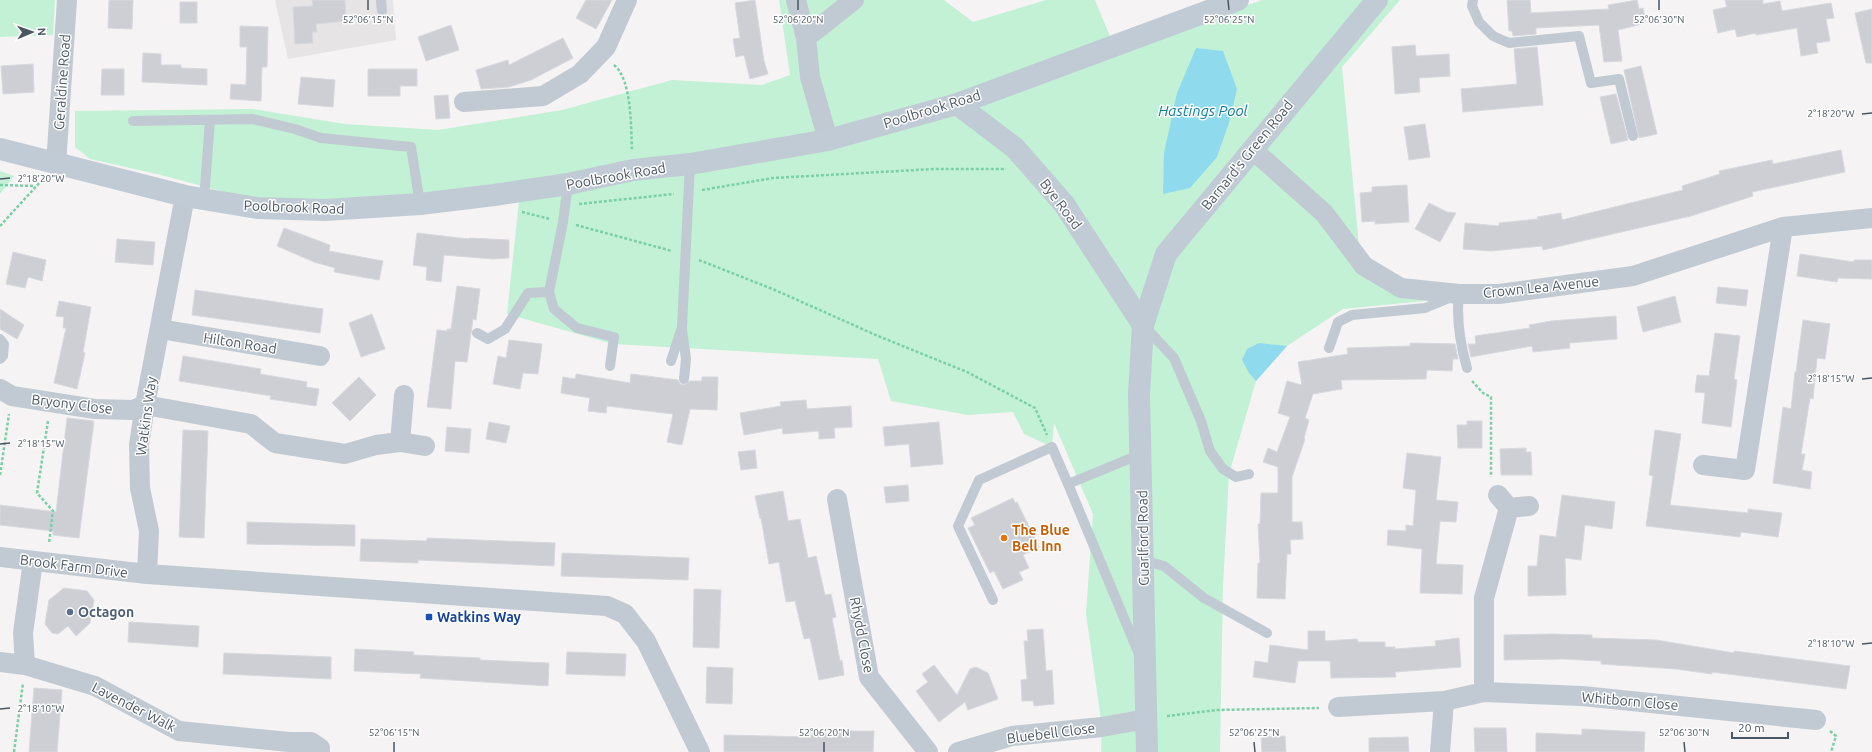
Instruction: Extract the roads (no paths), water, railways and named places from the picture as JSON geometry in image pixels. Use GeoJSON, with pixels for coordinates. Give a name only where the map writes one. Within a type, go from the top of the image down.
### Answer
{"type":"FeatureCollection","features":[{"type":"Feature","properties":{"kind":"main road","name":"Poolbrook Road"},"geometry":{"type":"LineString","coordinates":[[0,149],[56,165],[194,198],[257,208],[325,210],[420,204],[568,184],[633,170],[690,164],[828,140],[957,104],[1238,0]]}},
{"type":"Feature","properties":{"kind":"main road","name":"Barnard's Green Road"},"geometry":{"type":"LineString","coordinates":[[1142,324],[1166,254],[1377,0]]}},
{"type":"Feature","properties":{"kind":"main road","name":"Bye Road"},"geometry":{"type":"LineString","coordinates":[[957,104],[1015,148],[1064,204],[1142,324]]}},
{"type":"Feature","properties":{"kind":"main road","name":"Guarlford Road"},"geometry":{"type":"LineString","coordinates":[[1142,324],[1139,394],[1147,752]]}},
{"type":"Feature","properties":{"kind":"street","name":"Geraldine Road"},"geometry":{"type":"LineString","coordinates":[[56,165],[67,0]]}},
{"type":"Feature","properties":{"kind":"street"},"geometry":{"type":"LineString","coordinates":[[464,102],[543,96],[580,74],[606,47],[627,0]]}},
{"type":"Feature","properties":{"kind":"street"},"geometry":{"type":"LineString","coordinates":[[796,0],[806,38],[810,77],[828,140]]}},
{"type":"Feature","properties":{"kind":"street"},"geometry":{"type":"LineString","coordinates":[[806,38],[854,0]]}},
{"type":"Feature","properties":{"kind":"street","name":"Crown Lea Avenue"},"geometry":{"type":"LineString","coordinates":[[1252,149],[1324,213],[1364,266],[1400,288],[1459,294],[1499,294],[1633,276],[1783,227],[1872,218]]}},
{"type":"Feature","properties":{"kind":"street","name":"Watkins Way"},"geometry":{"type":"LineString","coordinates":[[147,574],[149,530],[140,488],[139,445],[144,405],[160,329],[194,198]]}},
{"type":"Feature","properties":{"kind":"street"},"geometry":{"type":"LineString","coordinates":[[1702,465],[1745,470],[1783,227]]}},
{"type":"Feature","properties":{"kind":"street","name":"Hilton Road"},"geometry":{"type":"LineString","coordinates":[[160,329],[320,356]]}},
{"type":"Feature","properties":{"kind":"street","name":"Bryony Close"},"geometry":{"type":"LineString","coordinates":[[6,392],[50,402],[95,409],[133,410],[144,405]]}},
{"type":"Feature","properties":{"kind":"street"},"geometry":{"type":"LineString","coordinates":[[400,442],[404,395]]}},
{"type":"Feature","properties":{"kind":"street"},"geometry":{"type":"LineString","coordinates":[[144,405],[251,424],[275,443],[345,454],[376,445],[400,442],[425,446]]}},
{"type":"Feature","properties":{"kind":"street","name":"Rhydd Close"},"geometry":{"type":"LineString","coordinates":[[837,499],[869,677],[928,752]]}},
{"type":"Feature","properties":{"kind":"street"},"geometry":{"type":"LineString","coordinates":[[1484,692],[1484,598],[1504,502],[1529,506]]}},
{"type":"Feature","properties":{"kind":"street","name":"Brook Farm Drive"},"geometry":{"type":"LineString","coordinates":[[0,557],[147,574]]}},
{"type":"Feature","properties":{"kind":"street"},"geometry":{"type":"LineString","coordinates":[[25,665],[23,633],[40,562]]}},
{"type":"Feature","properties":{"kind":"street"},"geometry":{"type":"LineString","coordinates":[[147,574],[607,606],[625,614],[646,641],[700,752]]}},
{"type":"Feature","properties":{"kind":"street","name":"Lavender Walk"},"geometry":{"type":"LineString","coordinates":[[0,662],[25,665],[95,686],[179,731],[289,742],[312,742],[320,748],[320,752]]}},
{"type":"Feature","properties":{"kind":"street","name":"Whitborn Close"},"geometry":{"type":"LineString","coordinates":[[1338,707],[1444,701],[1484,692],[1582,696],[1816,720]]}},
{"type":"Feature","properties":{"kind":"street"},"geometry":{"type":"LineString","coordinates":[[1440,752],[1444,701]]}},
{"type":"Feature","properties":{"kind":"street","name":"Bluebell Close"},"geometry":{"type":"LineString","coordinates":[[958,752],[1012,736],[1102,727],[1146,719]]}},
{"type":"Feature","properties":{"kind":"lane"},"geometry":{"type":"LineString","coordinates":[[380,0],[382,11]]}},
{"type":"Feature","properties":{"kind":"lane"},"geometry":{"type":"LineString","coordinates":[[1473,0],[1472,6],[1479,22],[1493,36],[1509,43],[1579,36],[1591,83],[1619,79],[1633,136]]}},
{"type":"Feature","properties":{"kind":"lane"},"geometry":{"type":"LineString","coordinates":[[133,121],[254,119],[295,128],[321,138],[411,147],[420,204]]}},
{"type":"Feature","properties":{"kind":"lane"},"geometry":{"type":"LineString","coordinates":[[194,198],[210,120]]}},
{"type":"Feature","properties":{"kind":"lane"},"geometry":{"type":"LineString","coordinates":[[684,379],[686,359],[682,326],[690,164]]}},
{"type":"Feature","properties":{"kind":"lane"},"geometry":{"type":"LineString","coordinates":[[568,184],[563,222],[549,292],[554,309],[577,328],[614,337],[610,366]]}},
{"type":"Feature","properties":{"kind":"lane"},"geometry":{"type":"LineString","coordinates":[[477,334],[488,339],[505,329],[528,293],[549,292]]}},
{"type":"Feature","properties":{"kind":"lane"},"geometry":{"type":"LineString","coordinates":[[1329,348],[1338,322],[1352,315],[1425,308],[1459,294],[1457,314],[1462,350],[1467,368]]}},
{"type":"Feature","properties":{"kind":"lane"},"geometry":{"type":"LineString","coordinates":[[1142,324],[1174,358],[1201,421],[1210,451],[1223,469],[1236,477],[1249,474]]}},
{"type":"Feature","properties":{"kind":"lane"},"geometry":{"type":"LineString","coordinates":[[671,361],[682,326]]}},
{"type":"Feature","properties":{"kind":"lane"},"geometry":{"type":"LineString","coordinates":[[0,339],[4,344],[3,356],[0,359]]}},
{"type":"Feature","properties":{"kind":"lane"},"geometry":{"type":"LineString","coordinates":[[993,600],[958,526],[978,480],[1052,447],[1145,669]]}},
{"type":"Feature","properties":{"kind":"lane"},"geometry":{"type":"LineString","coordinates":[[1068,484],[1141,454]]}},
{"type":"Feature","properties":{"kind":"lane"},"geometry":{"type":"LineString","coordinates":[[1143,560],[1164,566],[1204,598],[1267,633]]}},
{"type":"Feature","properties":{"kind":"water","name":"Hastings Pool"},"geometry":{"type":"Polygon","coordinates":[[[1196,48],[1223,51],[1237,89],[1230,120],[1217,157],[1190,188],[1163,194],[1164,153],[1177,93],[1196,48]]]}},
{"type":"Feature","properties":{"kind":"water"},"geometry":{"type":"Polygon","coordinates":[[[1259,343],[1287,346],[1256,381],[1249,373],[1242,360],[1247,349],[1259,343]]]}},
{"type":"Feature","properties":{"kind":"place","name":"The Blue Bell Inn"},"geometry":{"type":"Point","coordinates":[1004,538]}},
{"type":"Feature","properties":{"kind":"place","name":"Octagon"},"geometry":{"type":"Point","coordinates":[70,612]}},
{"type":"Feature","properties":{"kind":"place","name":"Watkins Way"},"geometry":{"type":"Point","coordinates":[429,617]}}]}
